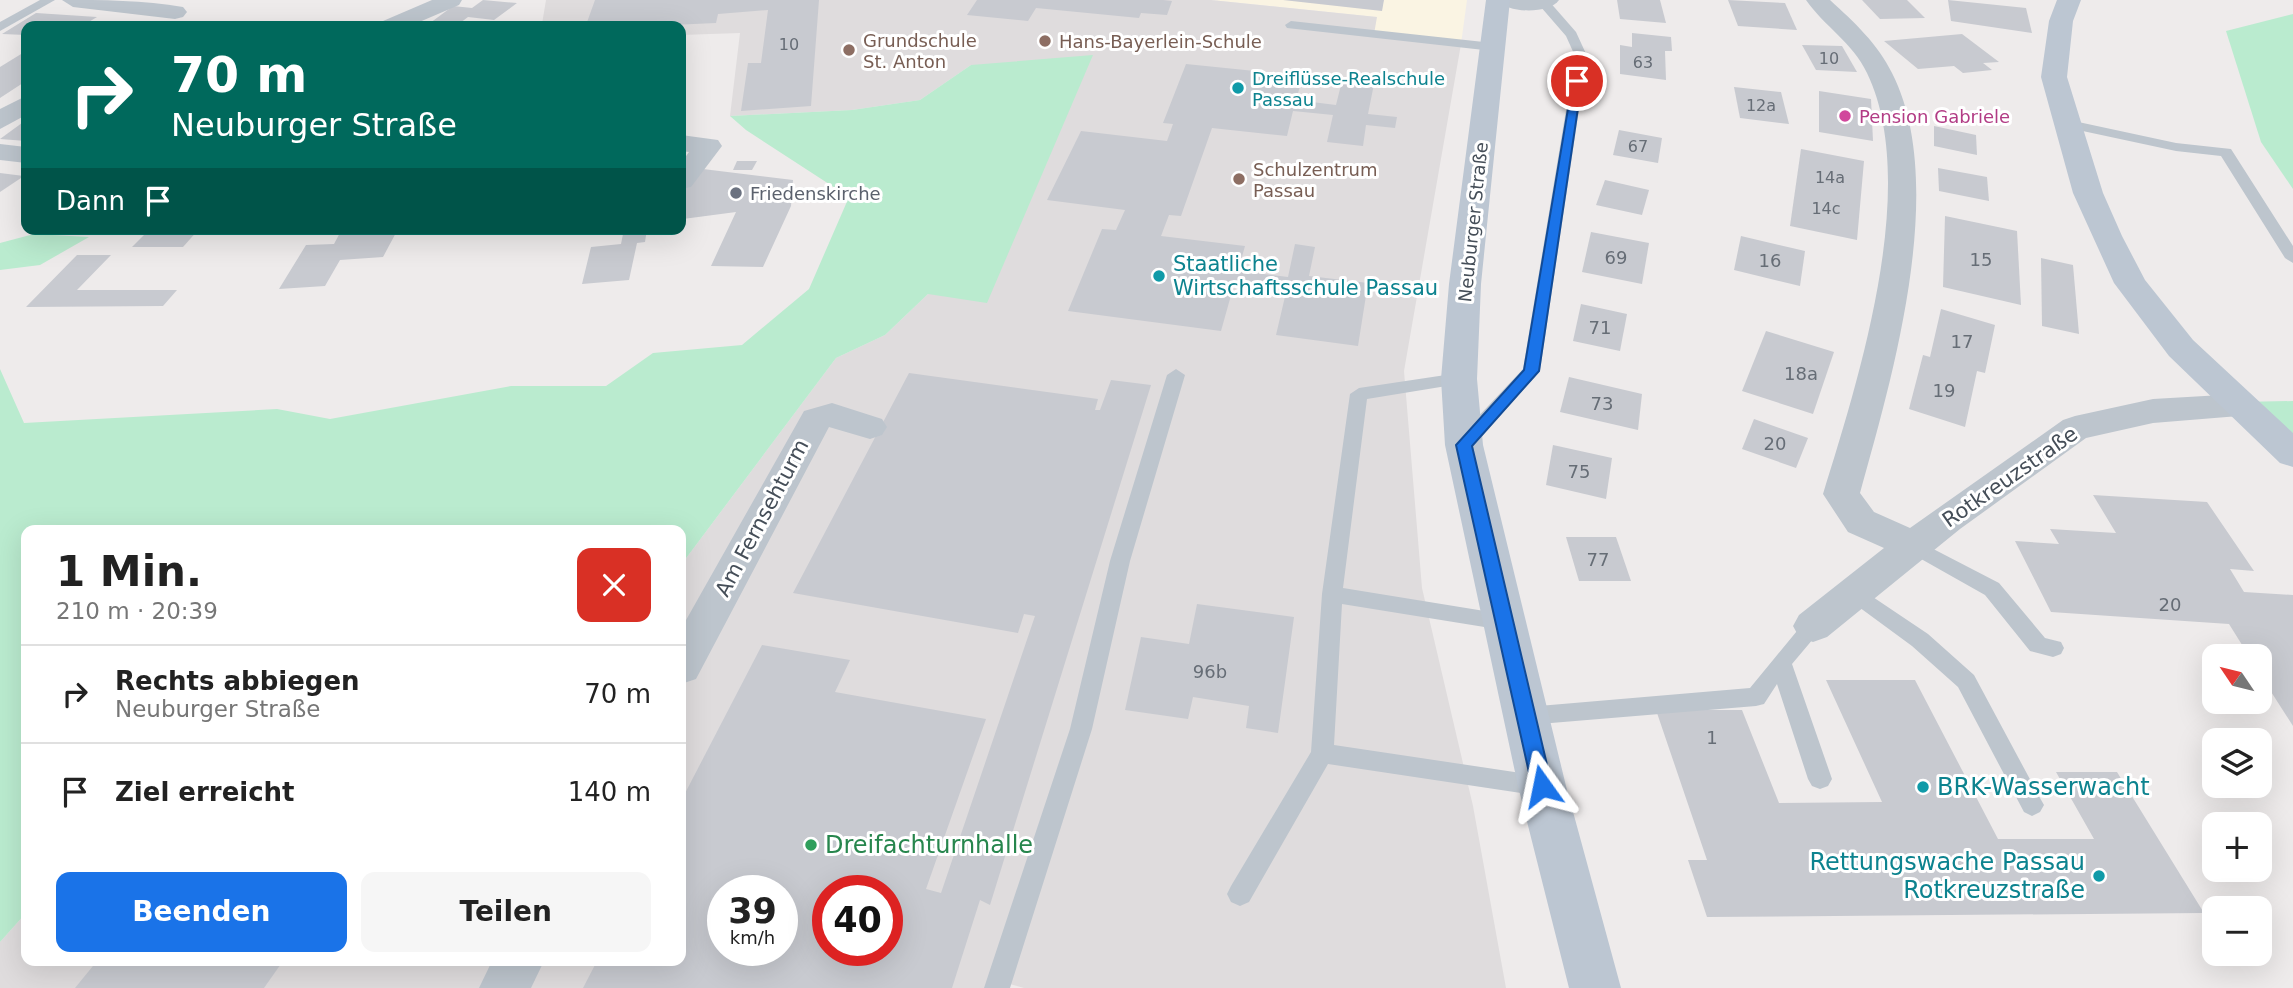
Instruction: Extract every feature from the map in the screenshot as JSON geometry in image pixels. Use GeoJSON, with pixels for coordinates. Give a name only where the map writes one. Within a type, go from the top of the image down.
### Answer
{"type":"FeatureCollection","features":[{"type":"Feature","properties":{"kind":"street"},"geometry":{"type":"LineString","coordinates":[[73,0],[175,12]]}},
{"type":"Feature","properties":{"kind":"street"},"geometry":{"type":"LineString","coordinates":[[160,21],[196,0]]}},
{"type":"Feature","properties":{"kind":"street"},"geometry":{"type":"LineString","coordinates":[[403,21],[451,0]]}},
{"type":"Feature","properties":{"kind":"street","name":"Neuburger Straße"},"geometry":{"type":"LineString","coordinates":[[1498,0],[1465,284],[1459,379],[1464,445],[1542,786],[1595,988]]}},
{"type":"Feature","properties":{"kind":"street"},"geometry":{"type":"LineString","coordinates":[[1509,0],[1546,1]]}},
{"type":"Feature","properties":{"kind":"street"},"geometry":{"type":"LineString","coordinates":[[1817,0],[1849,31],[1868,54],[1884,81],[1898,157],[1895,277],[1871,397],[1842,494],[1861,522],[1914,546]]}},
{"type":"Feature","properties":{"kind":"street"},"geometry":{"type":"LineString","coordinates":[[2069,0],[2061,21],[2054,77],[2088,193],[2130,283],[2180,348],[2293,454]]}},
{"type":"Feature","properties":{"kind":"street"},"geometry":{"type":"LineString","coordinates":[[0,121],[21,107]]}},
{"type":"Feature","properties":{"kind":"street"},"geometry":{"type":"LineString","coordinates":[[686,143],[708,146],[686,175]]}},
{"type":"Feature","properties":{"kind":"street"},"geometry":{"type":"LineString","coordinates":[[0,152],[21,154]]}},
{"type":"Feature","properties":{"kind":"street","name":"Rotkreuzstraße"},"geometry":{"type":"LineString","coordinates":[[1813,626],[1996,483],[2075,428],[2153,411],[2239,405]]}},
{"type":"Feature","properties":{"kind":"street","name":"Am Fernsehturm"},"geometry":{"type":"LineString","coordinates":[[686,658],[816,419],[832,415],[870,427]]}},
{"type":"Feature","properties":{"kind":"street"},"geometry":{"type":"LineString","coordinates":[[504,988],[516,966]]}},
{"type":"Feature","properties":{"kind":"lane"},"geometry":{"type":"LineString","coordinates":[[0,27],[48,0]]}},
{"type":"Feature","properties":{"kind":"lane"},"geometry":{"type":"LineString","coordinates":[[1464,445],[1531,371],[1581,56],[1572,35],[1546,1]]}},
{"type":"Feature","properties":{"kind":"lane"},"geometry":{"type":"LineString","coordinates":[[1292,25],[1493,47]]}},
{"type":"Feature","properties":{"kind":"lane"},"geometry":{"type":"LineString","coordinates":[[2069,124],[2176,147],[2225,152],[2293,258]]}},
{"type":"Feature","properties":{"kind":"lane"},"geometry":{"type":"LineString","coordinates":[[997,988],[1081,729],[1120,561],[1176,375]]}},
{"type":"Feature","properties":{"kind":"lane"},"geometry":{"type":"LineString","coordinates":[[1240,894],[1322,753],[1332,594],[1359,394],[1459,379]]}},
{"type":"Feature","properties":{"kind":"lane"},"geometry":{"type":"LineString","coordinates":[[1914,546],[1992,589],[2038,645],[2053,648]]}},
{"type":"Feature","properties":{"kind":"lane"},"geometry":{"type":"LineString","coordinates":[[1855,593],[1920,640],[1966,681],[2032,805]]}},
{"type":"Feature","properties":{"kind":"lane"},"geometry":{"type":"LineString","coordinates":[[1332,594],[1503,622]]}},
{"type":"Feature","properties":{"kind":"lane"},"geometry":{"type":"LineString","coordinates":[[1527,716],[1756,697],[1781,662],[1813,626]]}},
{"type":"Feature","properties":{"kind":"lane"},"geometry":{"type":"LineString","coordinates":[[1781,662],[1820,779]]}},
{"type":"Feature","properties":{"kind":"lane"},"geometry":{"type":"LineString","coordinates":[[1322,753],[1542,786]]}},
{"type":"Feature","properties":{"kind":"shaded area"},"geometry":{"type":"Polygon","coordinates":[[[546,0],[1211,0],[1377,17],[1374,34],[1461,44],[1404,371],[1422,588],[1473,806],[1506,988],[1024,988],[1006,983],[1004,988],[0,988],[0,942],[21,919],[21,966],[686,966],[686,558],[836,358],[885,335],[928,294],[971,65],[920,100],[852,110],[730,116],[740,33],[686,35],[686,21],[542,21],[546,0]]]}},
{"type":"Feature","properties":{"kind":"shaded area"},"geometry":{"type":"Polygon","coordinates":[[[1211,0],[1467,0],[1461,44],[1374,34],[1376,17],[1211,0]]]}},
{"type":"Feature","properties":{"kind":"green space"},"geometry":{"type":"Polygon","coordinates":[[[2293,14],[2293,189],[2261,142],[2226,31],[2293,14]]]}},
{"type":"Feature","properties":{"kind":"green space"},"geometry":{"type":"Polygon","coordinates":[[[1093,55],[987,303],[928,294],[885,335],[836,358],[686,558],[686,525],[21,525],[21,919],[0,942],[0,369],[24,423],[277,409],[330,419],[511,386],[606,386],[653,353],[742,345],[809,289],[849,197],[746,130],[730,116],[852,110],[920,100],[971,65],[1093,55]]]}},
{"type":"Feature","properties":{"kind":"green space"},"geometry":{"type":"Polygon","coordinates":[[[30,235],[89,237],[40,265],[0,270],[0,243],[30,235]]]}},
{"type":"Feature","properties":{"kind":"green space"},"geometry":{"type":"Polygon","coordinates":[[[2293,401],[2293,455],[2238,402],[2293,401]]]}},
{"type":"Feature","properties":{"kind":"building"},"geometry":{"type":"Polygon","coordinates":[[[483,0],[517,3],[494,20],[468,17],[463,21],[433,21],[453,6],[472,8],[483,0]]]}},
{"type":"Feature","properties":{"kind":"building"},"geometry":{"type":"Polygon","coordinates":[[[595,0],[819,0],[811,106],[741,111],[748,63],[761,63],[768,10],[718,14],[716,23],[587,21],[595,0]]]}},
{"type":"Feature","properties":{"kind":"building"},"geometry":{"type":"Polygon","coordinates":[[[977,0],[1172,1],[1167,15],[1141,13],[1139,18],[1036,8],[1028,21],[967,15],[977,0]]]}},
{"type":"Feature","properties":{"kind":"building"},"geometry":{"type":"Polygon","coordinates":[[[1283,0],[1384,0],[1382,11],[1283,0]]]}},
{"type":"Feature","properties":{"kind":"building"},"geometry":{"type":"Polygon","coordinates":[[[1617,0],[1660,0],[1666,23],[1620,19],[1617,0]]]}},
{"type":"Feature","properties":{"kind":"building"},"geometry":{"type":"Polygon","coordinates":[[[1728,0],[1785,3],[1797,30],[1738,26],[1728,0]]]}},
{"type":"Feature","properties":{"kind":"building"},"geometry":{"type":"Polygon","coordinates":[[[1862,0],[1907,0],[1925,18],[1880,19],[1862,0]]]}},
{"type":"Feature","properties":{"kind":"building"},"geometry":{"type":"Polygon","coordinates":[[[1948,0],[2026,8],[2032,33],[1951,21],[1948,0]]]}},
{"type":"Feature","properties":{"kind":"building"},"geometry":{"type":"Polygon","coordinates":[[[36,13],[97,17],[90,21],[23,21],[36,13]]]}},
{"type":"Feature","properties":{"kind":"building"},"geometry":{"type":"Polygon","coordinates":[[[21,22],[21,35],[2,34],[21,22]]]}},
{"type":"Feature","properties":{"kind":"building"},"geometry":{"type":"Polygon","coordinates":[[[1632,33],[1671,37],[1672,51],[1665,51],[1666,80],[1620,74],[1620,45],[1632,47],[1632,33]]]}},
{"type":"Feature","properties":{"kind":"building"},"geometry":{"type":"Polygon","coordinates":[[[1962,34],[1999,62],[1983,63],[1992,70],[1963,73],[1954,66],[1918,69],[1884,41],[1962,34]]]}},
{"type":"Feature","properties":{"kind":"building"},"geometry":{"type":"Polygon","coordinates":[[[1802,45],[1842,46],[1857,72],[1816,70],[1802,45]]]}},
{"type":"Feature","properties":{"kind":"building"},"geometry":{"type":"Polygon","coordinates":[[[21,54],[21,84],[0,98],[0,67],[21,54]]]}},
{"type":"Feature","properties":{"kind":"building"},"geometry":{"type":"Polygon","coordinates":[[[1186,64],[1303,76],[1296,100],[1336,105],[1342,81],[1374,84],[1368,114],[1397,117],[1395,128],[1366,125],[1363,146],[1327,142],[1333,115],[1293,111],[1287,136],[1212,128],[1181,216],[1169,215],[1161,236],[1245,246],[1238,271],[1288,277],[1295,244],[1315,247],[1309,276],[1368,283],[1358,346],[1276,335],[1287,288],[1235,281],[1221,331],[1068,311],[1102,229],[1116,230],[1125,210],[1047,200],[1081,131],[1167,141],[1173,124],[1163,123],[1186,64]]]}},
{"type":"Feature","properties":{"kind":"building"},"geometry":{"type":"Polygon","coordinates":[[[1734,87],[1781,92],[1789,124],[1740,118],[1734,87]]]}},
{"type":"Feature","properties":{"kind":"building","name":"Pension Gabriele"},"geometry":{"type":"Polygon","coordinates":[[[1819,91],[1871,99],[1873,141],[1819,132],[1819,91]]]}},
{"type":"Feature","properties":{"kind":"building"},"geometry":{"type":"Polygon","coordinates":[[[21,124],[21,141],[0,139],[21,124]]]}},
{"type":"Feature","properties":{"kind":"building"},"geometry":{"type":"Polygon","coordinates":[[[1934,126],[1976,135],[1977,155],[1934,146],[1934,126]]]}},
{"type":"Feature","properties":{"kind":"building"},"geometry":{"type":"Polygon","coordinates":[[[1619,130],[1662,138],[1658,163],[1613,155],[1619,130]]]}},
{"type":"Feature","properties":{"kind":"building"},"geometry":{"type":"Polygon","coordinates":[[[1801,149],[1864,161],[1857,240],[1790,226],[1801,149]]]}},
{"type":"Feature","properties":{"kind":"building"},"geometry":{"type":"Polygon","coordinates":[[[737,161],[757,161],[752,170],[733,170],[737,161]]]}},
{"type":"Feature","properties":{"kind":"building"},"geometry":{"type":"Polygon","coordinates":[[[1938,168],[1987,177],[1989,201],[1939,191],[1938,168]]]}},
{"type":"Feature","properties":{"kind":"building"},"geometry":{"type":"Polygon","coordinates":[[[703,169],[793,180],[791,206],[763,267],[711,266],[736,212],[686,219],[686,187],[703,169]]]}},
{"type":"Feature","properties":{"kind":"building"},"geometry":{"type":"Polygon","coordinates":[[[0,173],[21,176],[21,178],[0,192],[0,173]]]}},
{"type":"Feature","properties":{"kind":"building"},"geometry":{"type":"Polygon","coordinates":[[[1605,180],[1649,190],[1642,215],[1596,205],[1605,180]]]}},
{"type":"Feature","properties":{"kind":"building"},"geometry":{"type":"Polygon","coordinates":[[[1945,216],[2017,231],[2021,305],[1943,287],[1945,216]]]}},
{"type":"Feature","properties":{"kind":"building"},"geometry":{"type":"Polygon","coordinates":[[[1591,232],[1649,243],[1642,284],[1582,272],[1591,232]]]}},
{"type":"Feature","properties":{"kind":"building"},"geometry":{"type":"Polygon","coordinates":[[[144,235],[194,235],[183,247],[132,247],[144,235]]]}},
{"type":"Feature","properties":{"kind":"building"},"geometry":{"type":"Polygon","coordinates":[[[339,235],[395,235],[383,257],[340,260],[325,286],[279,289],[306,245],[334,244],[339,235]]]}},
{"type":"Feature","properties":{"kind":"building"},"geometry":{"type":"Polygon","coordinates":[[[623,235],[646,235],[645,242],[637,243],[629,280],[582,284],[591,247],[621,244],[623,235]]]}},
{"type":"Feature","properties":{"kind":"building"},"geometry":{"type":"Polygon","coordinates":[[[1741,236],[1805,251],[1800,286],[1734,270],[1741,236]]]}},
{"type":"Feature","properties":{"kind":"building"},"geometry":{"type":"Polygon","coordinates":[[[77,255],[111,255],[77,290],[177,290],[163,306],[26,307],[77,255]]]}},
{"type":"Feature","properties":{"kind":"building"},"geometry":{"type":"Polygon","coordinates":[[[2041,258],[2073,265],[2079,334],[2042,326],[2041,258]]]}},
{"type":"Feature","properties":{"kind":"building"},"geometry":{"type":"Polygon","coordinates":[[[1581,304],[1627,314],[1620,351],[1573,341],[1581,304]]]}},
{"type":"Feature","properties":{"kind":"building"},"geometry":{"type":"Polygon","coordinates":[[[1941,309],[1995,325],[1985,373],[1977,371],[1965,427],[1909,409],[1923,355],[1930,357],[1941,309]]]}},
{"type":"Feature","properties":{"kind":"building"},"geometry":{"type":"Polygon","coordinates":[[[1766,331],[1834,352],[1813,414],[1742,391],[1766,331]]]}},
{"type":"Feature","properties":{"kind":"building"},"geometry":{"type":"Polygon","coordinates":[[[909,373],[1098,399],[1095,410],[1100,410],[1111,380],[1151,385],[990,905],[980,900],[952,988],[583,988],[594,966],[686,966],[686,791],[762,645],[850,660],[835,692],[986,719],[926,889],[941,893],[1035,616],[1024,614],[1018,633],[793,593],[909,373]]]}},
{"type":"Feature","properties":{"kind":"building"},"geometry":{"type":"Polygon","coordinates":[[[1569,377],[1642,394],[1638,430],[1560,412],[1569,377]]]}},
{"type":"Feature","properties":{"kind":"building"},"geometry":{"type":"Polygon","coordinates":[[[1754,419],[1808,438],[1796,468],[1742,449],[1754,419]]]}},
{"type":"Feature","properties":{"kind":"building"},"geometry":{"type":"Polygon","coordinates":[[[1553,445],[1612,458],[1606,499],[1546,485],[1553,445]]]}},
{"type":"Feature","properties":{"kind":"building"},"geometry":{"type":"Polygon","coordinates":[[[2093,495],[2207,502],[2254,571],[2230,569],[2244,592],[2293,595],[2293,726],[2272,693],[2272,644],[2242,644],[2229,624],[2051,612],[2015,541],[2059,544],[2050,529],[2116,533],[2093,495]]]}},
{"type":"Feature","properties":{"kind":"building"},"geometry":{"type":"Polygon","coordinates":[[[1566,537],[1616,537],[1631,581],[1579,581],[1566,537]]]}},
{"type":"Feature","properties":{"kind":"building"},"geometry":{"type":"Polygon","coordinates":[[[1197,604],[1294,617],[1278,733],[1246,728],[1249,706],[1193,697],[1188,719],[1125,710],[1141,637],[1189,644],[1197,604]]]}},
{"type":"Feature","properties":{"kind":"building"},"geometry":{"type":"Polygon","coordinates":[[[1826,680],[1915,680],[1998,839],[2094,839],[2056,772],[2117,772],[2202,913],[1707,917],[1688,860],[1707,860],[1656,710],[1742,710],[1779,803],[1882,802],[1826,680]]]}},
{"type":"Feature","properties":{"kind":"building"},"geometry":{"type":"Polygon","coordinates":[[[93,966],[279,966],[264,988],[75,988],[93,966]]]}},
{"type":"Feature","properties":{"kind":"place","name":"Hans-Bayerlein-Schule"},"geometry":{"type":"Point","coordinates":[1045,41]}},
{"type":"Feature","properties":{"kind":"place","name":"Grundschule St. Anton"},"geometry":{"type":"Point","coordinates":[849,50]}},
{"type":"Feature","properties":{"kind":"place","name":"Dreiflüsse-Realschule Passau"},"geometry":{"type":"Point","coordinates":[1238,88]}},
{"type":"Feature","properties":{"kind":"place","name":"Pension Gabriele"},"geometry":{"type":"Point","coordinates":[1845,116]}},
{"type":"Feature","properties":{"kind":"place","name":"Schulzentrum Passau"},"geometry":{"type":"Point","coordinates":[1239,179]}},
{"type":"Feature","properties":{"kind":"place","name":"Friedenskirche"},"geometry":{"type":"Point","coordinates":[736,193]}},
{"type":"Feature","properties":{"kind":"place","name":"Staatliche Wirtschaftsschule Passau"},"geometry":{"type":"Point","coordinates":[1159,276]}},
{"type":"Feature","properties":{"kind":"place","name":"BRK-Wasserwacht"},"geometry":{"type":"Point","coordinates":[1923,787]}},
{"type":"Feature","properties":{"kind":"place","name":"Dreifachturnhalle"},"geometry":{"type":"Point","coordinates":[811,845]}},
{"type":"Feature","properties":{"kind":"place","name":"Rettungswache Passau Rotkreuzstraße"},"geometry":{"type":"Point","coordinates":[2099,876]}},
{"type":"Feature","properties":{"kind":"route"},"geometry":{"type":"LineString","coordinates":[[1542,786],[1527,716],[1511,660],[1464,445],[1531,371],[1577,81]]}}]}
